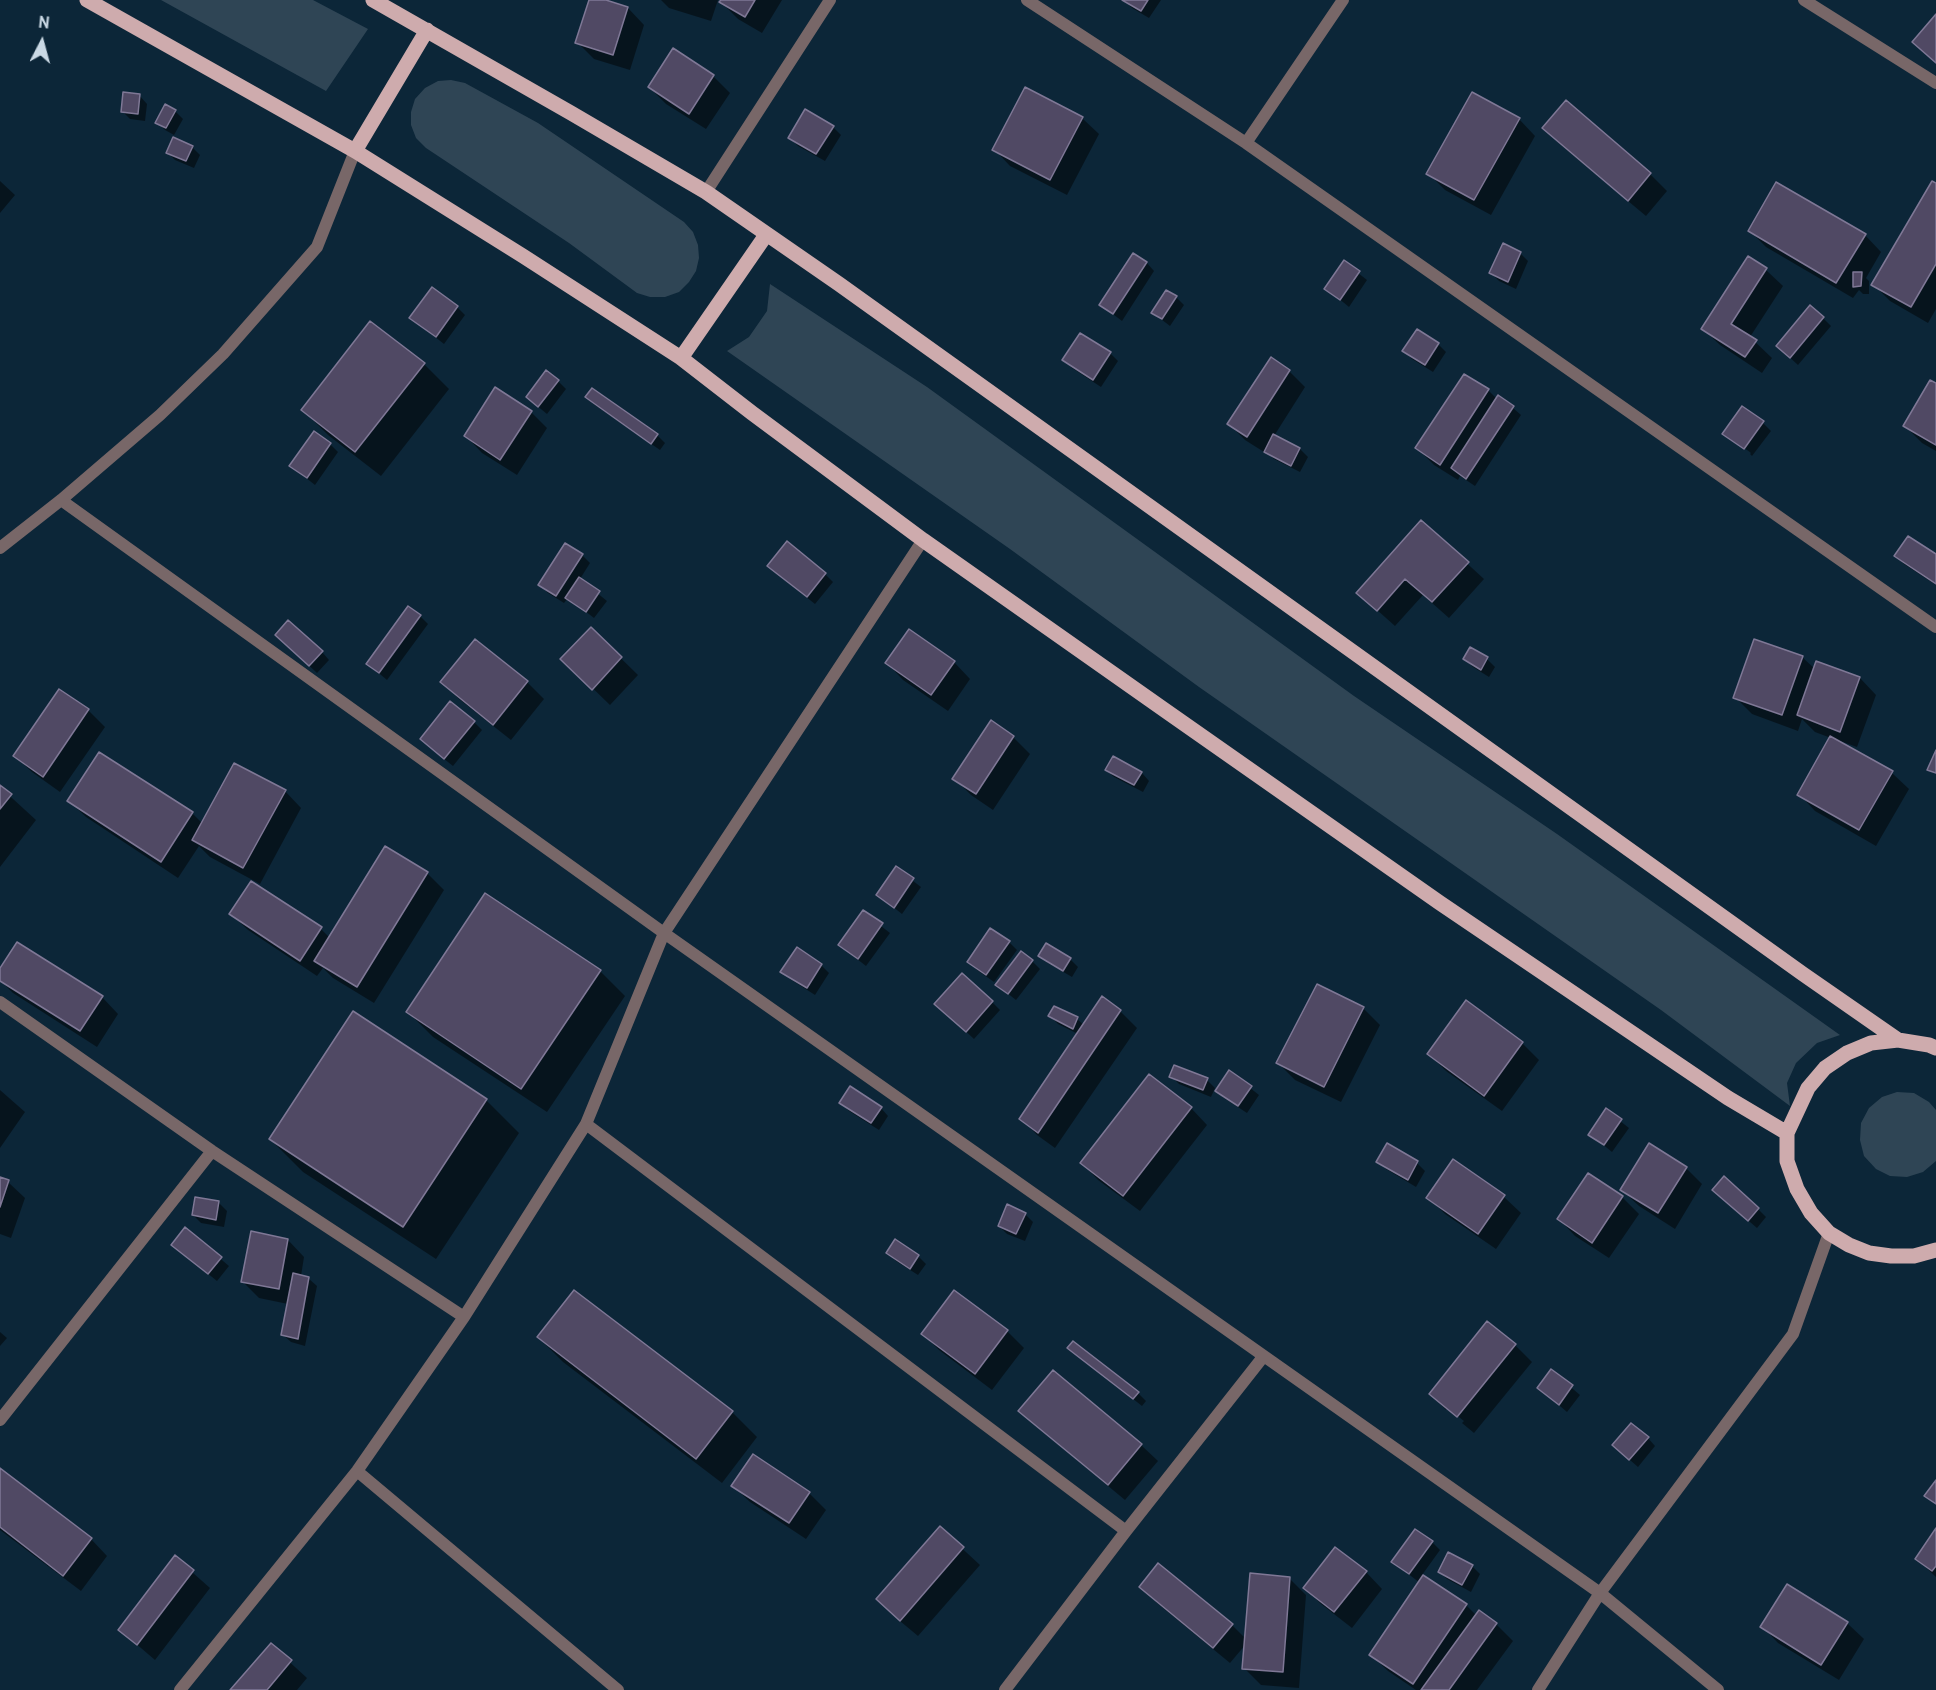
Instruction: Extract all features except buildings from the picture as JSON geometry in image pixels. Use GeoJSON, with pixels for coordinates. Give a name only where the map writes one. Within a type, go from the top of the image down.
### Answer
{"type":"FeatureCollection","features":[{"type":"Feature","properties":{"kind":"main road"},"geometry":{"type":"LineString","coordinates":[[87,0],[355,151],[681,358],[923,540],[1430,897],[1728,1098],[1787,1132]]}},
{"type":"Feature","properties":{"kind":"main road"},"geometry":{"type":"LineString","coordinates":[[373,0],[706,192],[839,284],[1898,1040]]}},
{"type":"Feature","properties":{"kind":"main road"},"geometry":{"type":"LineString","coordinates":[[355,151],[427,30]]}},
{"type":"Feature","properties":{"kind":"main road"},"geometry":{"type":"LineString","coordinates":[[681,358],[766,235]]}},
{"type":"Feature","properties":{"kind":"main road"},"geometry":{"type":"LineString","coordinates":[[1936,1048],[1929,1044],[1898,1040],[1871,1043],[1847,1053],[1825,1068],[1808,1088],[1787,1132],[1787,1161],[1797,1189],[1810,1213],[1829,1233],[1869,1253],[1914,1256],[1936,1250]]}},
{"type":"Feature","properties":{"kind":"street"},"geometry":{"type":"LineString","coordinates":[[706,192],[830,0]]}},
{"type":"Feature","properties":{"kind":"street"},"geometry":{"type":"LineString","coordinates":[[1026,0],[1246,143],[1936,627]]}},
{"type":"Feature","properties":{"kind":"street"},"geometry":{"type":"LineString","coordinates":[[1246,143],[1343,0]]}},
{"type":"Feature","properties":{"kind":"street"},"geometry":{"type":"LineString","coordinates":[[1804,0],[1936,83]]}},
{"type":"Feature","properties":{"kind":"street"},"geometry":{"type":"LineString","coordinates":[[0,548],[61,500],[160,415],[223,354],[317,247],[355,151]]}},
{"type":"Feature","properties":{"kind":"street"},"geometry":{"type":"LineString","coordinates":[[61,500],[664,933],[1263,1358],[1600,1593],[1718,1690]]}},
{"type":"Feature","properties":{"kind":"street"},"geometry":{"type":"LineString","coordinates":[[180,1690],[357,1471],[464,1317],[586,1124],[664,933],[923,540]]}},
{"type":"Feature","properties":{"kind":"street"},"geometry":{"type":"LineString","coordinates":[[0,1002],[212,1151],[464,1317]]}},
{"type":"Feature","properties":{"kind":"street"},"geometry":{"type":"LineString","coordinates":[[586,1124],[1126,1531]]}},
{"type":"Feature","properties":{"kind":"street"},"geometry":{"type":"LineString","coordinates":[[0,1420],[212,1151]]}},
{"type":"Feature","properties":{"kind":"street"},"geometry":{"type":"LineString","coordinates":[[1538,1690],[1600,1593],[1793,1334],[1829,1233]]}},
{"type":"Feature","properties":{"kind":"street"},"geometry":{"type":"LineString","coordinates":[[1005,1690],[1126,1531],[1263,1358]]}},
{"type":"Feature","properties":{"kind":"street"},"geometry":{"type":"LineString","coordinates":[[357,1471],[618,1690]]}},
{"type":"Feature","properties":{"kind":"shaded area"},"geometry":{"type":"Polygon","coordinates":[[[161,0],[313,0],[368,29],[326,91],[161,0]]]}},
{"type":"Feature","properties":{"kind":"shaded area"},"geometry":{"type":"Polygon","coordinates":[[[451,80],[465,83],[538,123],[684,222],[693,232],[698,245],[699,258],[696,271],[689,282],[679,292],[665,297],[650,297],[637,293],[569,243],[426,148],[416,138],[411,125],[411,112],[415,99],[425,88],[438,81],[451,80]]]}},
{"type":"Feature","properties":{"kind":"shaded area"},"geometry":{"type":"Polygon","coordinates":[[[770,284],[927,387],[1354,696],[1557,834],[1840,1035],[1817,1043],[1796,1063],[1787,1083],[1790,1106],[1661,1010],[1199,687],[1010,549],[727,351],[749,337],[767,311],[770,284]]]}},
{"type":"Feature","properties":{"kind":"shaded area"},"geometry":{"type":"Polygon","coordinates":[[[1897,1092],[1914,1093],[1929,1102],[1936,1110],[1936,1161],[1923,1172],[1907,1177],[1890,1176],[1876,1169],[1864,1156],[1860,1140],[1861,1123],[1869,1108],[1882,1097],[1897,1092]]]}}]}
